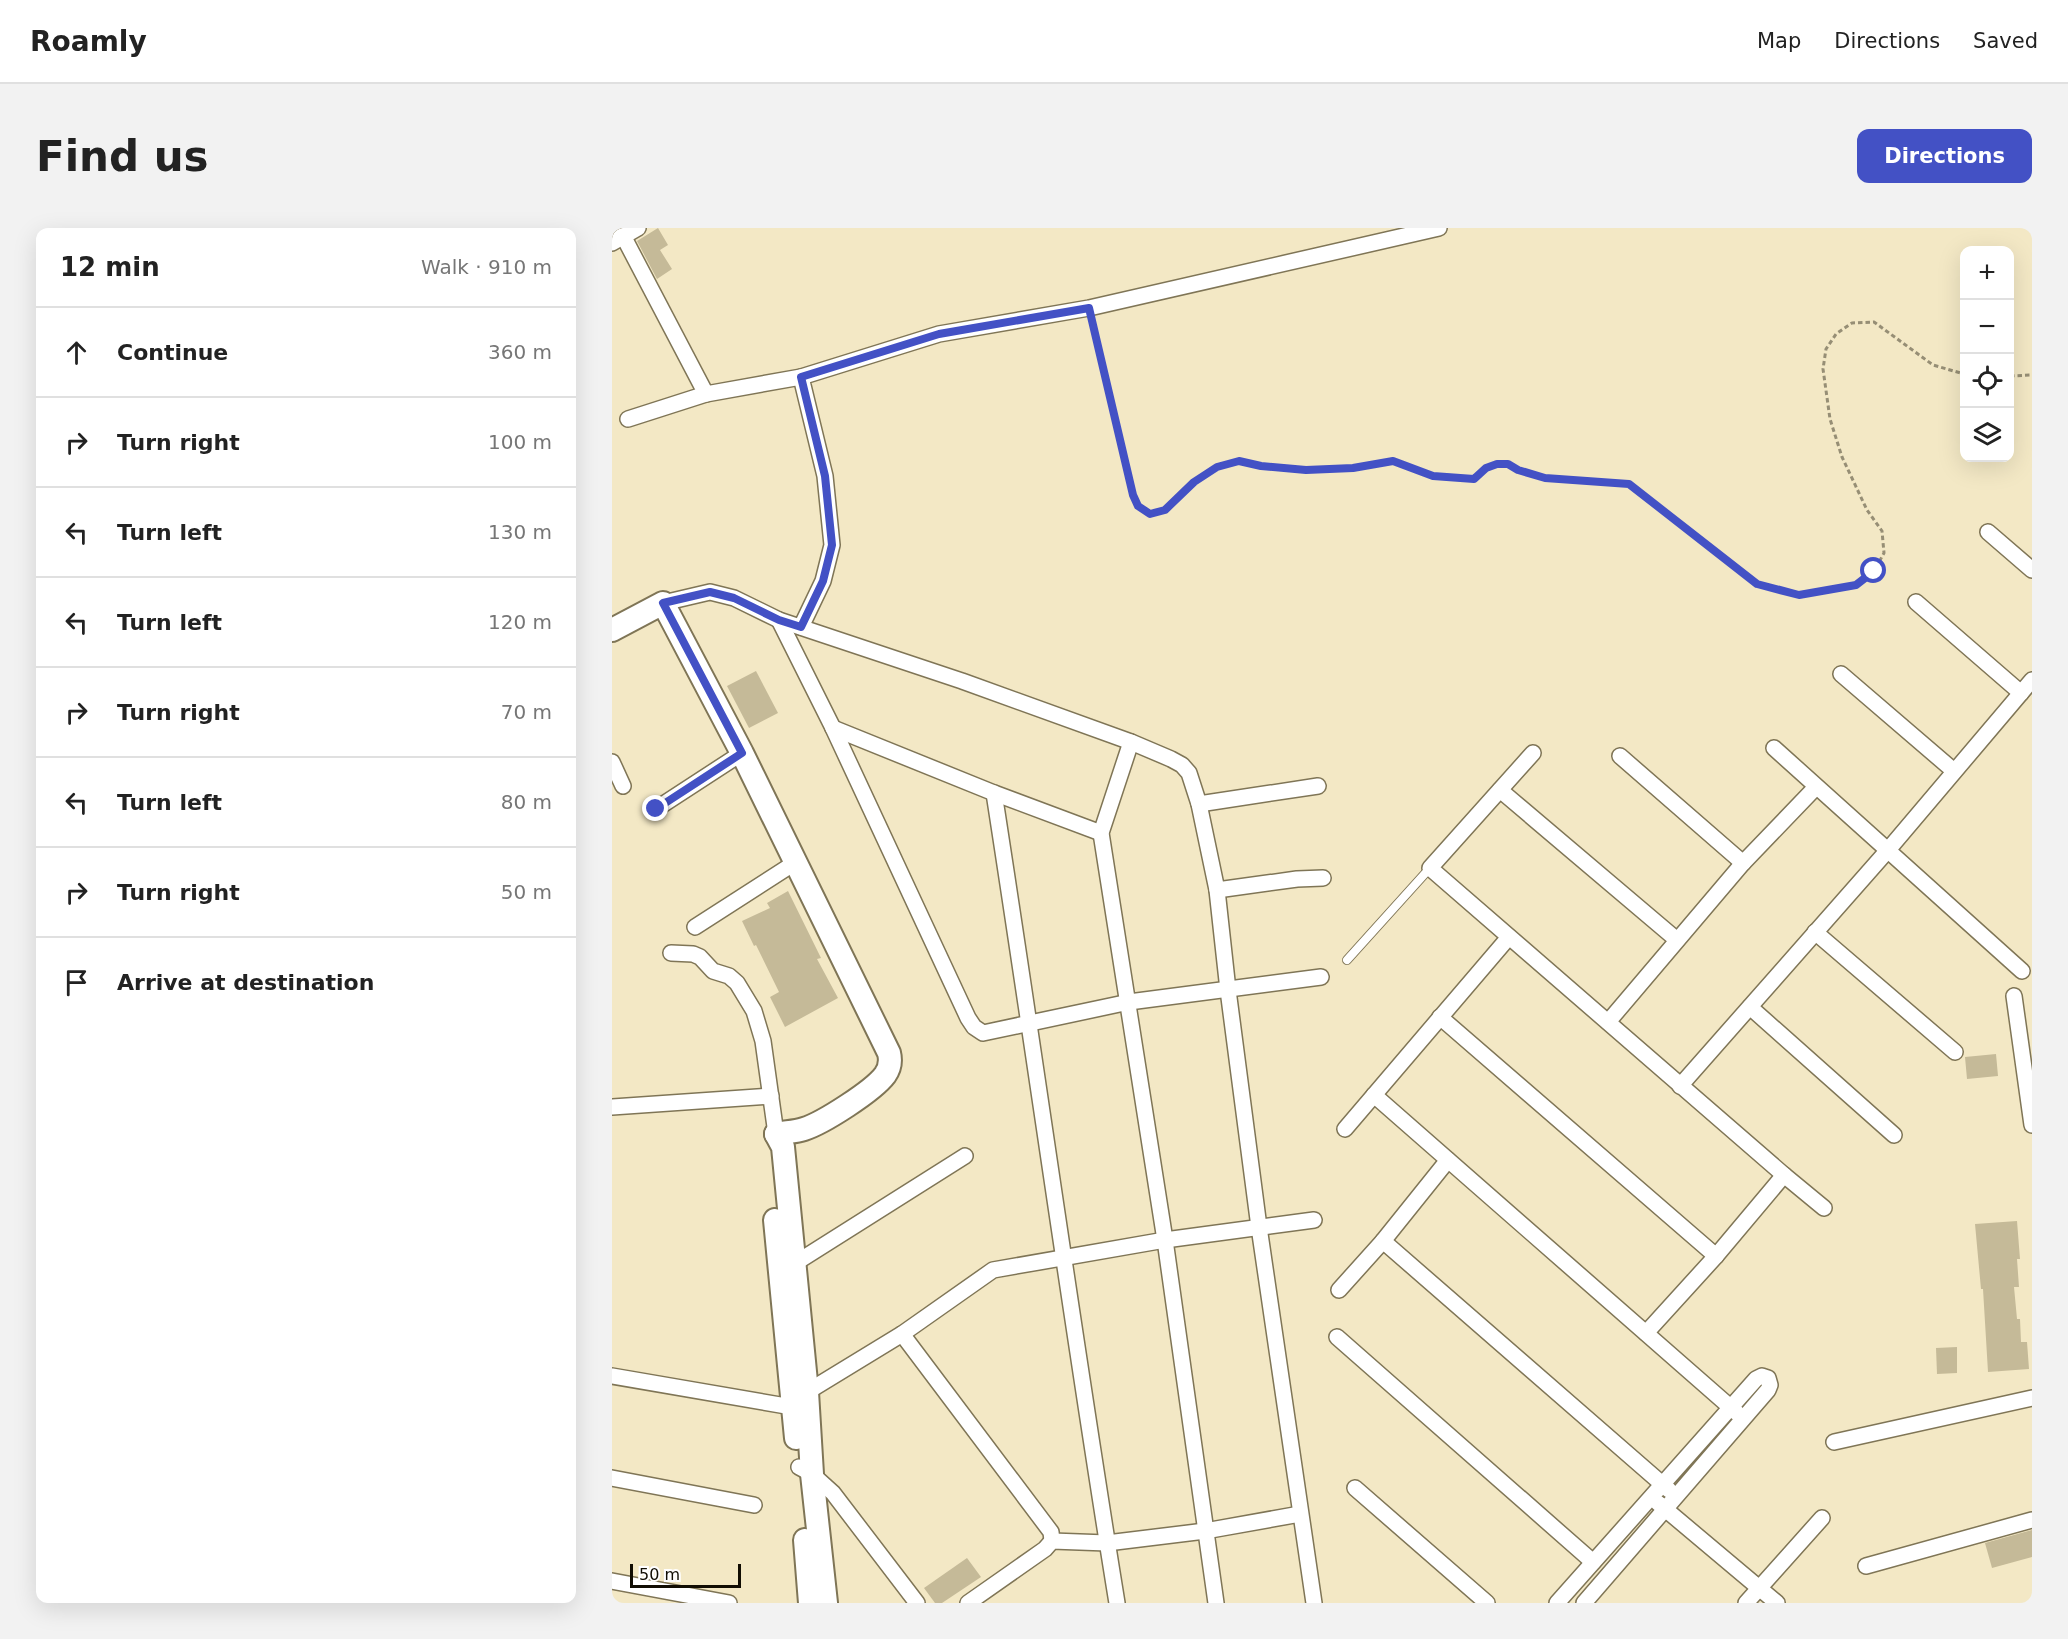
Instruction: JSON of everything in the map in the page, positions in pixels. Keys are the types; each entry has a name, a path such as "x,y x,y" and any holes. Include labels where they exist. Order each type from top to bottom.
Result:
{"street":[{"path":"638,228 618,236 706,394"},
{"path":"628,419 706,394 801,377 939,334 1089,308 1439,228"},
{"path":"801,377 825,476 832,545 823,581 801,627"},
{"path":"1988,532 2032,570"},
{"path":"612,630 663,603 710,592 734,598 779,620 962,681 1131,742 1182,765 1189,773 1199,804 1217,890 1260,1227 1314,1603"},
{"path":"1916,602 2021,693"},
{"path":"663,603 742,753 889,1053 890,1064 886,1074 847,1105 805,1128 776,1134"},
{"path":"779,620 833,728 974,1027 983,1033 1128,1002 1321,977"},
{"path":"1841,674 1954,771"},
{"path":"1680,1086 1888,850 2032,680"},
{"path":"833,728 994,793 1101,832"},
{"path":"1131,742 1101,832 1165,1240 1216,1603"},
{"path":"1774,748 2022,971"},
{"path":"656,809 742,753"},
{"path":"1533,753 1430,868 1824,1209"},
{"path":"1620,756 1743,863"},
{"path":"612,762 623,786"},
{"path":"1199,804 1318,786"},
{"path":"1608,1022 1743,863 1816,787"},
{"path":"1500,790 1677,940"},
{"path":"994,793 1117,1603"},
{"path":"695,927 796,862"},
{"path":"1217,890 1297,879 1323,878"},
{"path":"1815,932 1955,1052"},
{"path":"1345,1129 1509,937"},
{"path":"671,953 693,954 700,957 713,971 729,976 738,982 759,1026 776,1134 783,1148 795,1264 810,1603"},
{"path":"2014,996 2032,1125"},
{"path":"1750,1007 1894,1135"},
{"path":"1440,1017 1716,1257"},
{"path":"1374,1095 1744,1419"},
{"path":"612,1107 771,1096"},
{"path":"776,1134 768,1149 800,1400"},
{"path":"795,1264 965,1156"},
{"path":"1338,1290 1383,1241 1448,1160"},
{"path":"1646,1333 1716,1257 1784,1175"},
{"path":"612,1376 800,1400 902,1334 993,1270 1165,1240 1314,1220"},
{"path":"1383,1241 1661,1485 1677,1495"},
{"path":"902,1334 1051,1532 1052,1541 1045,1549 968,1603"},
{"path":"1337,1337 1593,1562"},
{"path":"1557,1603 1756,1379 1761,1376 1768,1378 1770,1381 1768,1390 1584,1603"},
{"path":"1834,1442 2032,1398"},
{"path":"805,1470 826,1603"},
{"path":"805,1470 833,1493 917,1603"},
{"path":"612,1478 754,1505"},
{"path":"1355,1488 1487,1603"},
{"path":"1650,1497 1666,1508 1777,1603"},
{"path":"1052,1541 1107,1543 1205,1531 1300,1514"},
{"path":"1746,1603 1822,1518"},
{"path":"1866,1566 2032,1521"},
{"path":"612,1581 729,1603"}],"lane":[{"path":"1347,960 1430,868"}],"path":[{"path":"1089,308 1133,495 1138,506 1150,514 1165,510 1194,482 1217,467 1239,461 1261,466 1306,470 1353,468 1393,461 1433,476 1474,479 1486,468 1497,464 1508,464 1518,470 1545,478 1629,484 1757,584 1799,595 1856,585 1874,571 1884,553 1882,531 1867,510 1842,457 1830,419 1823,369 1826,349 1836,334 1852,323 1874,322 1933,365 1960,373"},
{"path":"2014,376 2032,375"}],"building":[{"path":"658,228 668,245 660,250 672,269 657,279 637,241"},
{"path":"756,671 778,713 749,728 727,686"},
{"path":"788,891 821,958 817,959 838,998 785,1027 770,997 779,992 742,921 770,908 767,903"},
{"path":"1996,1054 1998,1076 1967,1079 1965,1057"},
{"path":"2017,1221 2020,1259 2017,1259 2019,1287 2014,1287 2017,1319 2020,1319 2021,1342 2027,1342 2029,1369 1988,1372 1983,1289 1981,1289 1975,1224"},
{"path":"1957,1347 1957,1373 1937,1374 1936,1348"},
{"path":"2032,1530 2032,1557 1992,1568 1985,1543"},
{"path":"967,1558 981,1577 942,1603 935,1603 924,1588"}],"route":[{"path":"656,809 742,753 663,603 710,592 734,598 779,620 801,627 823,581 832,545 825,476 801,377 939,334 1089,308 1133,495 1138,506 1150,514 1165,510 1194,482 1217,467 1239,461 1261,466 1306,470 1353,468 1393,461 1433,476 1474,479 1486,468 1497,464 1508,464 1518,470 1545,478 1629,484 1757,584 1799,595 1856,585 1874,571"}]}
